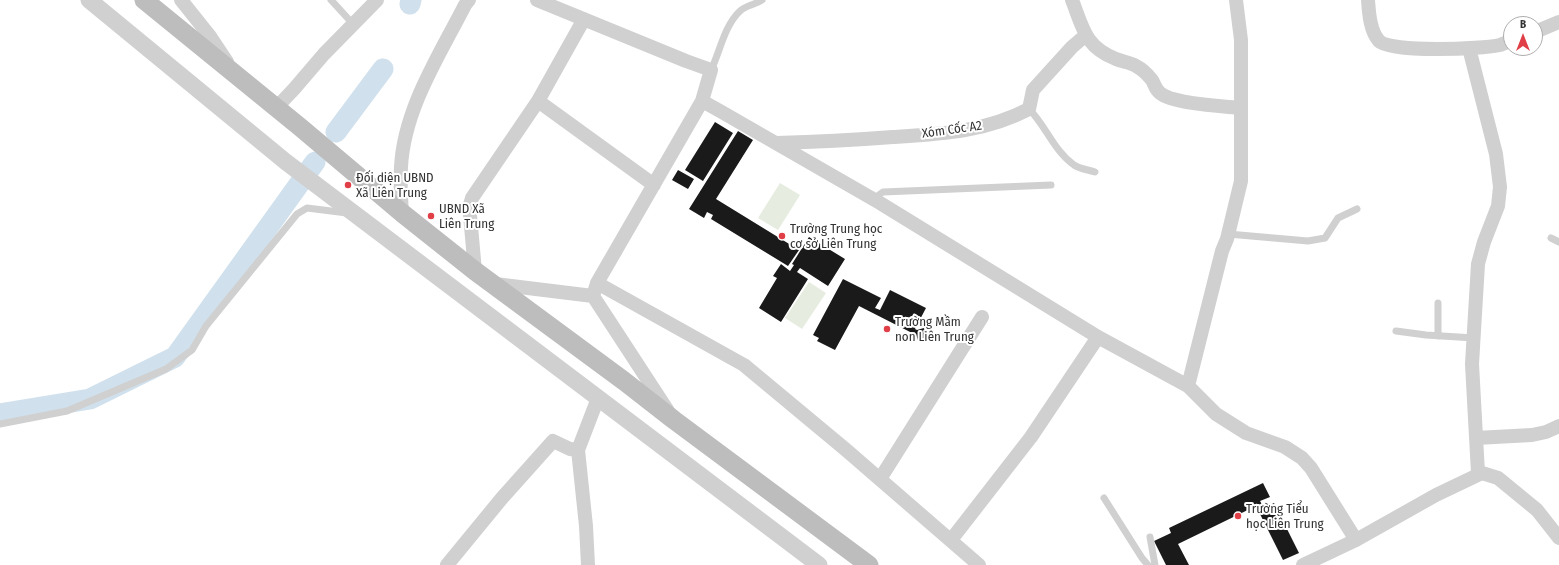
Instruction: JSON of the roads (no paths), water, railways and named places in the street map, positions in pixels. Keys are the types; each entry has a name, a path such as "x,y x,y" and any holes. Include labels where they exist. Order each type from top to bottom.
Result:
{"main road":[{"path":"144,0 402,213 475,271 495,284 674,420 869,565"}],"street":[{"path":"89,0 286,162 329,193 819,565"},
{"path":"181,0 209,35 234,74"},
{"path":"276,108 376,0"},
{"path":"402,213 401,167 406,135 414,106 465,5 469,0"},
{"path":"538,0 712,70 702,102 595,290"},
{"path":"1072,0 1086,35 1095,47 1116,59 1131,63 1145,72 1152,81 1155,89 1161,94 1181,100 1241,108"},
{"path":"1188,386 1222,251 1228,234 1240,181 1241,40 1236,0"},
{"path":"1368,0 1370,18 1375,34 1379,41 1386,45 1416,48 1469,48 1503,44"},
{"path":"475,271 470,215 472,198 538,101 584,19"},
{"path":"1543,29 1559,22"},
{"path":"1028,109 1033,90 1072,47 1086,35"},
{"path":"1469,48 1496,154 1500,187 1498,206 1484,242 1478,264 1472,364 1478,473"},
{"path":"538,101 654,186"},
{"path":"702,102 874,199 1098,336 1188,386 1216,414 1246,433 1285,447 1302,458 1311,468 1356,540"},
{"name":"Xóm Cốc A2","path":"777,143 828,142 946,133 976,129 1028,109"},
{"path":"495,284 595,290 744,365 980,565"},
{"path":"595,290 674,420"},
{"path":"880,479 982,317"},
{"path":"951,540 1031,437 1098,336"},
{"path":"588,565 586,526 578,450 598,398"},
{"path":"1476,438 1532,435 1546,432 1559,426"},
{"path":"447,565 502,498 553,441 570,449 578,450"},
{"path":"1303,565 1356,540 1478,473 1488,474 1498,478 1537,510 1559,538"}],"lane":[{"path":"331,0 353,24"},
{"path":"712,70 729,25 739,12 762,0"},
{"path":"1028,109 1034,114 1058,150 1075,166 1096,172"},
{"path":"874,199 883,192 1051,184"},
{"path":"0,424 67,411 166,369 192,350 206,326 297,214 307,208 357,215"},
{"path":"1228,234 1308,241 1325,238 1338,218 1357,209"},
{"path":"1551,238 1559,242"},
{"path":"1438,303 1438,336"},
{"path":"1396,331 1438,336 1474,338"},
{"path":"1104,498 1148,565"},
{"path":"1150,537 1156,565"}],"waterway":[{"path":"410,4 411,0"},
{"path":"336,132 383,69"},
{"path":"0,414 90,399 175,357 315,162"}],"place":[{"name":"Đối diện UBND Xã Liên Trung","path":"348,185"},
{"name":"UBND Xã Liên Trung","path":"431,216"},
{"name":"Trường Trung học cơ sở Liên Trung","path":"782,236"},
{"name":"Trường Mầm non Liên Trung","path":"887,329"},
{"name":"Trường Tiểu học Liên Trung","path":"1238,516"}]}
